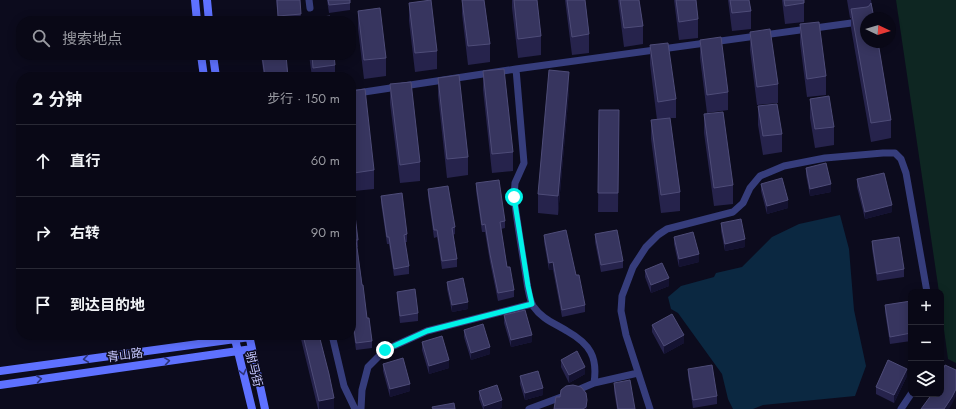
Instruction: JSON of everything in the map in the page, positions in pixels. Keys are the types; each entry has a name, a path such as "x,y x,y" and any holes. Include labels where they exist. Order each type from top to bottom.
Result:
{"street":[{"path":"195,0 197,16"},
{"path":"207,0 209,16"},
{"path":"202,60 203,72"},
{"path":"214,60 215,72"},
{"name":"青山路","path":"0,371 213,340"},
{"name":"驸马街","path":"235,340 252,409"},
{"name":"驸马街","path":"251,340 265,409"},
{"name":"青山路","path":"0,385 252,349"}],"lane":[{"path":"309,0 310,8"},
{"path":"356,93 516,69 860,22"},
{"path":"516,69 524,163 515,183 514,197 532,304 540,315 551,323 568,331 588,346 595,358 596,371 594,383"},
{"path":"650,409 626,334 621,311 622,296 633,267 646,247 658,235 667,229 733,212 743,202 750,188 760,176 784,166 825,158 895,153 901,159 906,173 926,289"},
{"path":"361,409 362,390 368,368 385,350 427,331 532,304"},
{"path":"333,340 344,386 355,409"},
{"path":"529,409 594,383 638,373"},
{"path":"901,409 909,397"}],"green space":[{"path":"896,0 956,0 956,363 948,359 944,330 944,289 939,289"}],"water":[{"path":"840,215 849,249 854,310 866,366 855,396 763,405 753,409 733,409 728,399 722,374 678,313 671,309 668,297 681,286 714,277 716,273 742,267 772,237 799,224"}],"building":[{"path":"277,0 300,0 301,14 278,16"},
{"path":"328,0 350,0 350,3 329,5"},
{"path":"431,0 437,51 415,53 409,3"},
{"path":"462,0 484,0 490,44 468,46"},
{"path":"514,0 537,0 541,36 518,39"},
{"path":"567,0 585,0 589,34 572,37"},
{"path":"620,0 639,0 643,26 624,28"},
{"path":"676,0 696,0 698,19 679,22"},
{"path":"730,0 749,0 751,11 732,13"},
{"path":"784,0 804,0 804,3 785,6"},
{"path":"871,3 873,12 860,12 860,48 879,48 891,120 871,123 851,9 869,6"},
{"path":"380,8 386,58 364,60 358,11"},
{"path":"819,22 826,76 807,79 800,24"},
{"path":"770,29 778,84 757,87 750,32"},
{"path":"721,37 728,92 707,95 700,40"},
{"path":"668,43 676,99 658,102 650,45"},
{"path":"263,60 286,60 288,72 264,72"},
{"path":"312,60 334,60 335,65 313,68"},
{"path":"504,69 513,152 492,154 483,71"},
{"path":"549,70 569,72 558,196 538,194"},
{"path":"459,75 468,157 447,159 438,78"},
{"path":"411,82 420,162 400,165 390,84"},
{"path":"365,89 374,170 356,173 356,90"},
{"path":"829,96 834,127 815,129 810,99"},
{"path":"777,104 782,134 763,136 758,106"},
{"path":"599,110 619,110 618,193 598,193"},
{"path":"723,112 733,185 714,188 704,114"},
{"path":"670,118 680,192 661,195 651,120"},
{"path":"826,163 831,184 810,189 806,168"},
{"path":"884,173 892,205 865,212 857,179"},
{"path":"782,178 788,200 767,206 761,184"},
{"path":"499,180 505,221 500,222 507,267 510,267 514,290 498,293 485,224 482,225 476,183"},
{"path":"448,186 455,227 452,228 457,259 442,261 437,230 434,230 428,189"},
{"path":"402,193 407,234 404,235 409,266 394,269 389,237 387,237 381,196"},
{"path":"741,219 745,239 725,244 721,223"},
{"path":"356,224 358,240 356,240"},
{"path":"566,230 576,275 579,275 585,305 562,310 553,262 549,263 544,235"},
{"path":"617,230 623,261 601,265 595,234"},
{"path":"693,232 699,254 679,259 674,237"},
{"path":"899,237 904,269 877,274 872,241"},
{"path":"356,240 367,318 369,318 372,341 356,343"},
{"path":"662,263 669,278 651,285 645,270"},
{"path":"463,278 468,302 452,305 447,282"},
{"path":"415,289 418,313 400,316 397,292"},
{"path":"908,301 908,334 890,337 885,305"},
{"path":"525,310 532,335 511,340 504,315"},
{"path":"672,314 684,335 664,346 652,325"},
{"path":"483,324 490,347 471,353 464,330"},
{"path":"442,336 449,360 429,366 422,342"},
{"path":"304,340 320,340 329,374 334,398 319,401"},
{"path":"577,351 585,367 569,375 561,360"},
{"path":"403,358 410,384 390,389 383,364"},
{"path":"888,360 907,369 894,395 876,387"},
{"path":"712,365 717,396 693,400 688,369"},
{"path":"945,365 956,370 956,389 952,397 944,409 921,409 930,397 944,397"},
{"path":"538,371 543,388 525,393 520,376"},
{"path":"630,380 635,409 618,409 614,383"},
{"path":"497,385 502,400 484,406 479,391"},
{"path":"573,385 581,387 586,393 586,407 583,409 554,409 556,397 560,397 561,390 566,386"},
{"path":"454,403 455,409 433,409 432,407"}],"route":[{"path":"385,350 427,331 532,304 514,197"}]}
